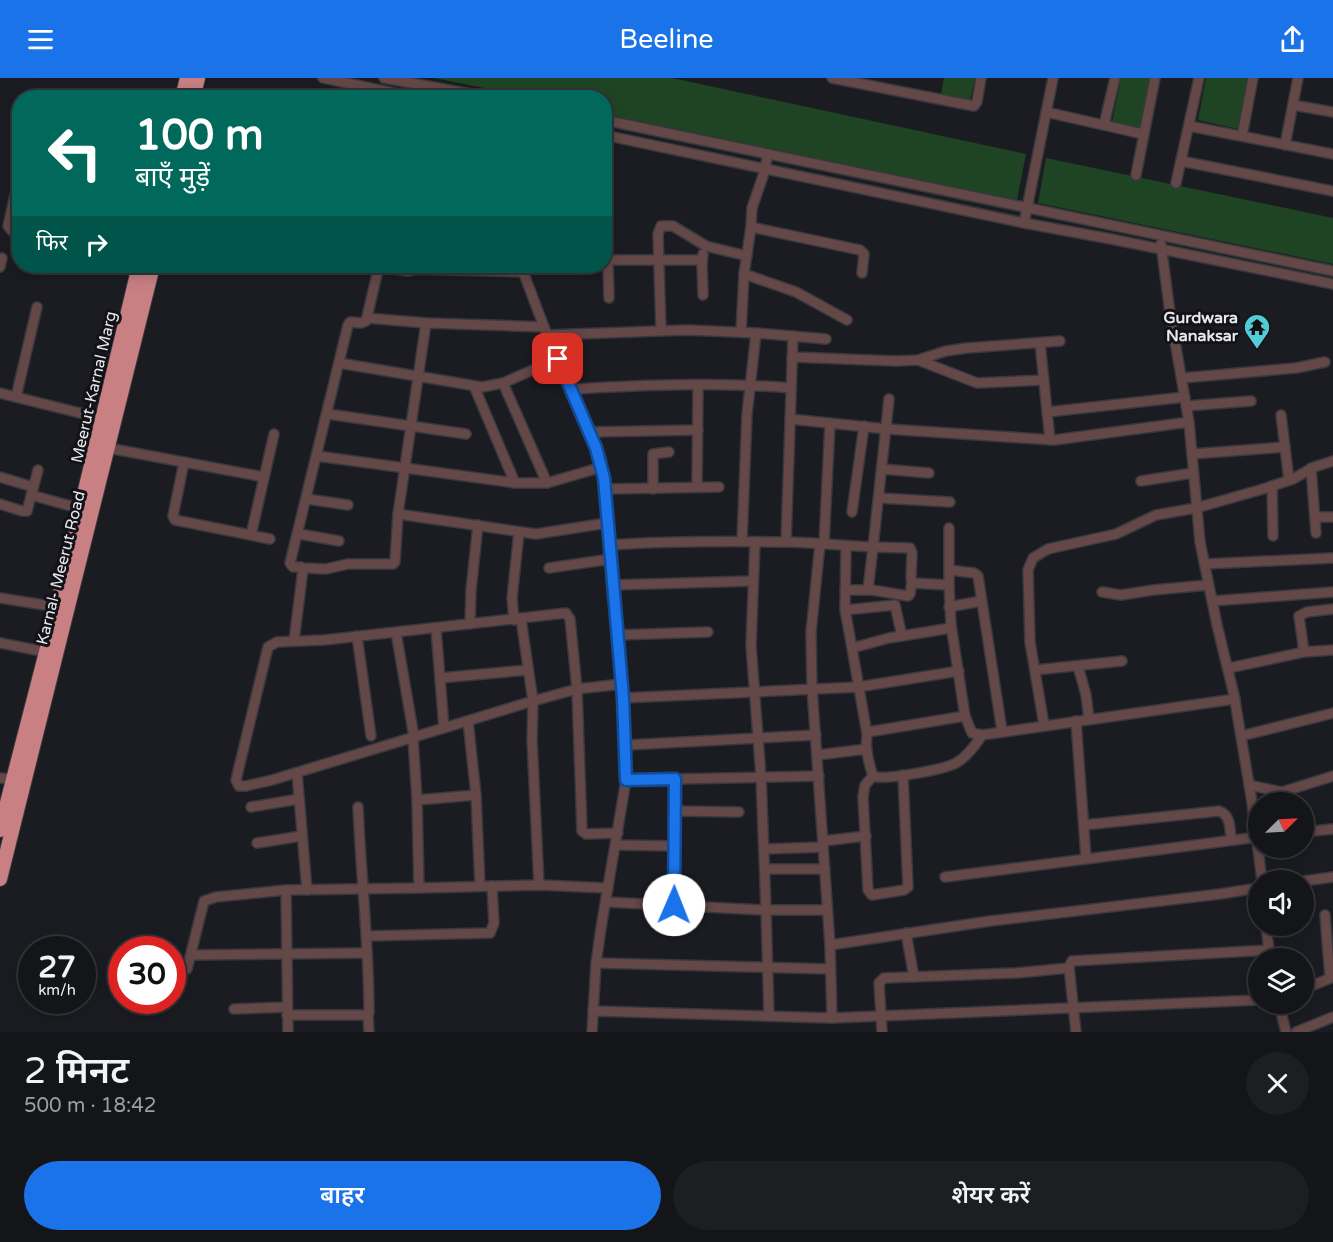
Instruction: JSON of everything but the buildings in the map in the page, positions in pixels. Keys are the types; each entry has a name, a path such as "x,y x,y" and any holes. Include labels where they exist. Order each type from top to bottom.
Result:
{"highway":[{"name":"Meerut-Karnal Marg","path":"4,822 6,778 46,652 137,273"},
{"name":"Karnal- Meerut Road","path":"0,879 4,822 108,448 151,273"}],"street":[{"path":"193,90 207,78"},
{"path":"323,78 370,90"},
{"path":"832,78 974,106 977,102 981,78"},
{"path":"1024,223 1053,78"},
{"path":"1104,125 1115,78"},
{"path":"1136,175 1155,78"},
{"path":"1176,183 1199,78"},
{"path":"1242,136 1253,78"},
{"path":"1285,145 1298,78"},
{"path":"387,79 448,90"},
{"path":"1293,105 1333,112"},
{"path":"1046,112 1143,134"},
{"path":"612,122 1333,271"},
{"path":"1189,126 1333,154"},
{"path":"612,137 1024,223 1333,284"},
{"path":"741,332 744,274 753,202 768,154"},
{"path":"1181,161 1333,191"},
{"path":"12,212 8,226 12,231"},
{"path":"661,330 659,229 664,225 673,226 706,246 747,256"},
{"path":"751,227 860,250 864,254 862,273"},
{"path":"1161,236 1161,249 1189,422 1196,508 1208,585 1229,668 1250,792"},
{"path":"703,295 702,260 706,246"},
{"path":"612,260 702,260"},
{"path":"377,273 367,318 364,322 349,323 291,566 316,569 348,564 393,564 395,562 398,514 426,323"},
{"path":"524,273 545,331 590,432 602,467 606,489 612,585 623,698 626,780 596,963 592,1032"},
{"path":"607,273 609,298"},
{"path":"744,274 796,292 847,320"},
{"path":"16,398 37,307"},
{"path":"367,318 545,331 741,332 826,339"},
{"path":"742,541 749,385 756,333"},
{"path":"786,542 793,336"},
{"path":"792,357 870,362 918,360 961,348 1060,341"},
{"path":"1040,343 1050,440"},
{"path":"339,363 474,386 503,383 558,359"},
{"path":"918,360 977,383 1044,380"},
{"path":"1182,378 1296,368 1325,362"},
{"path":"503,383 548,483"},
{"path":"572,389 749,385 791,388"},
{"path":"474,386 515,483"},
{"path":"697,487 698,386"},
{"path":"0,393 104,419"},
{"path":"868,590 889,399"},
{"path":"1047,412 1186,402 1251,401"},
{"path":"328,414 466,434"},
{"path":"1281,415 1289,480"},
{"path":"790,419 887,429 1050,440 1189,422"},
{"path":"830,423 822,544 811,632 812,688 830,945 832,1018"},
{"path":"852,512 864,426"},
{"path":"590,432 698,430"},
{"path":"251,535 274,434"},
{"path":"1192,454 1285,447"},
{"path":"108,448 264,477"},
{"path":"652,489 653,454 669,452"},
{"path":"317,456 515,483 548,483 602,467"},
{"path":"1044,725 1030,642 1028,570 1033,558 1048,549 1116,534 1156,515 1196,508 1272,486 1311,468 1333,461"},
{"path":"184,462 173,516 175,519 270,538"},
{"path":"1311,468 1316,533"},
{"path":"882,469 929,473"},
{"path":"0,504 25,512 38,470"},
{"path":"1141,481 1193,473"},
{"path":"0,477 82,509"},
{"path":"1272,486 1273,536"},
{"path":"606,489 719,487"},
{"path":"879,498 950,502"},
{"path":"307,499 348,505"},
{"path":"398,514 547,534 607,522"},
{"path":"1315,517 1333,517"},
{"path":"470,624 478,525"},
{"path":"949,528 951,628 965,716 972,733 982,735 1235,699"},
{"path":"519,532 512,598 533,701 532,740 539,885"},
{"path":"299,534 339,541"},
{"path":"609,545 742,541 910,548 912,581 908,596 868,590 845,590"},
{"path":"755,542 751,645 761,777 769,1016"},
{"path":"846,546 845,610 873,776 864,788 869,893 872,895 907,889 909,884 903,775"},
{"path":"1205,564 1333,558"},
{"path":"549,568 611,559"},
{"path":"294,641 303,568"},
{"path":"949,570 976,574 979,578 1002,732"},
{"path":"612,585 753,580"},
{"path":"912,581 916,584 949,585"},
{"path":"1102,592 1121,595 1208,585"},
{"path":"1212,601 1333,592"},
{"path":"0,598 57,607"},
{"path":"949,608 981,601"},
{"path":"845,610 895,605 903,636"},
{"path":"1304,652 1299,616 1303,612 1333,609"},
{"path":"618,833 586,834 582,831 577,689 569,615 562,613 436,628 277,642 268,647 236,780 239,786 246,786 297,773 577,689 621,684"},
{"path":"436,628 444,728"},
{"path":"852,648 951,628"},
{"path":"396,632 414,737 419,888"},
{"path":"617,635 708,632"},
{"path":"357,636 371,736"},
{"path":"0,643 46,652"},
{"path":"1229,668 1304,652 1333,650"},
{"path":"1035,670 1122,661"},
{"path":"1078,666 1086,695 1089,719"},
{"path":"440,678 528,670"},
{"path":"623,698 858,687 959,671"},
{"path":"1241,735 1333,713"},
{"path":"867,734 872,731 965,716"},
{"path":"468,721 476,795 480,886"},
{"path":"1076,721 1086,858"},
{"path":"626,745 816,735"},
{"path":"873,776 880,778 936,770 957,763 982,735"},
{"path":"817,754 867,749"},
{"path":"297,773 307,890"},
{"path":"626,780 819,776"},
{"path":"1249,785 1282,792 1333,776"},
{"path":"674,905 675,779"},
{"path":"417,800 476,795"},
{"path":"251,807 299,799"},
{"path":"358,807 367,936 369,1032"},
{"path":"675,811 739,812"},
{"path":"1084,825 1219,812 1228,819 1231,840"},
{"path":"1314,831 1333,829"},
{"path":"257,843 302,836"},
{"path":"764,849 823,844 866,836"},
{"path":"945,876 1248,838"},
{"path":"616,845 675,846"},
{"path":"765,869 825,869"},
{"path":"1314,880 1333,877"},
{"path":"187,969 204,901 216,897 286,890 362,888 539,885 608,888"},
{"path":"367,936 490,933 495,923 492,886"},
{"path":"286,890 288,1032"},
{"path":"830,945 1014,918 1248,890"},
{"path":"606,902 766,910 827,910"},
{"path":"1314,985 1331,977 1325,915"},
{"path":"906,933 914,977"},
{"path":"191,955 367,953"},
{"path":"1076,1032 1069,969 1070,963 1076,960 1248,955"},
{"path":"596,963 830,969"},
{"path":"882,1032 880,980 887,977 1069,969"},
{"path":"593,1011 832,1018 1248,1000"},
{"path":"234,1009 368,1015"},
{"path":"1282,1014 1286,1032"},
{"path":"1296,1032 1333,1017"}],"green space":[{"path":"434,78 672,78 1026,154 1017,200 612,115 612,90 493,90"},
{"path":"944,78 975,78 970,100 941,94"},
{"path":"1121,78 1151,78 1142,128 1112,122"},
{"path":"1206,78 1249,78 1238,129 1198,120"},
{"path":"1046,158 1333,218 1333,264 1038,203"}],"place":[{"name":"Gurdwara Nanaksar","path":"1257,350"}],"route":[{"path":"558,359 596,448 606,489 612,585 623,698 626,780 675,779 674,905"}]}
